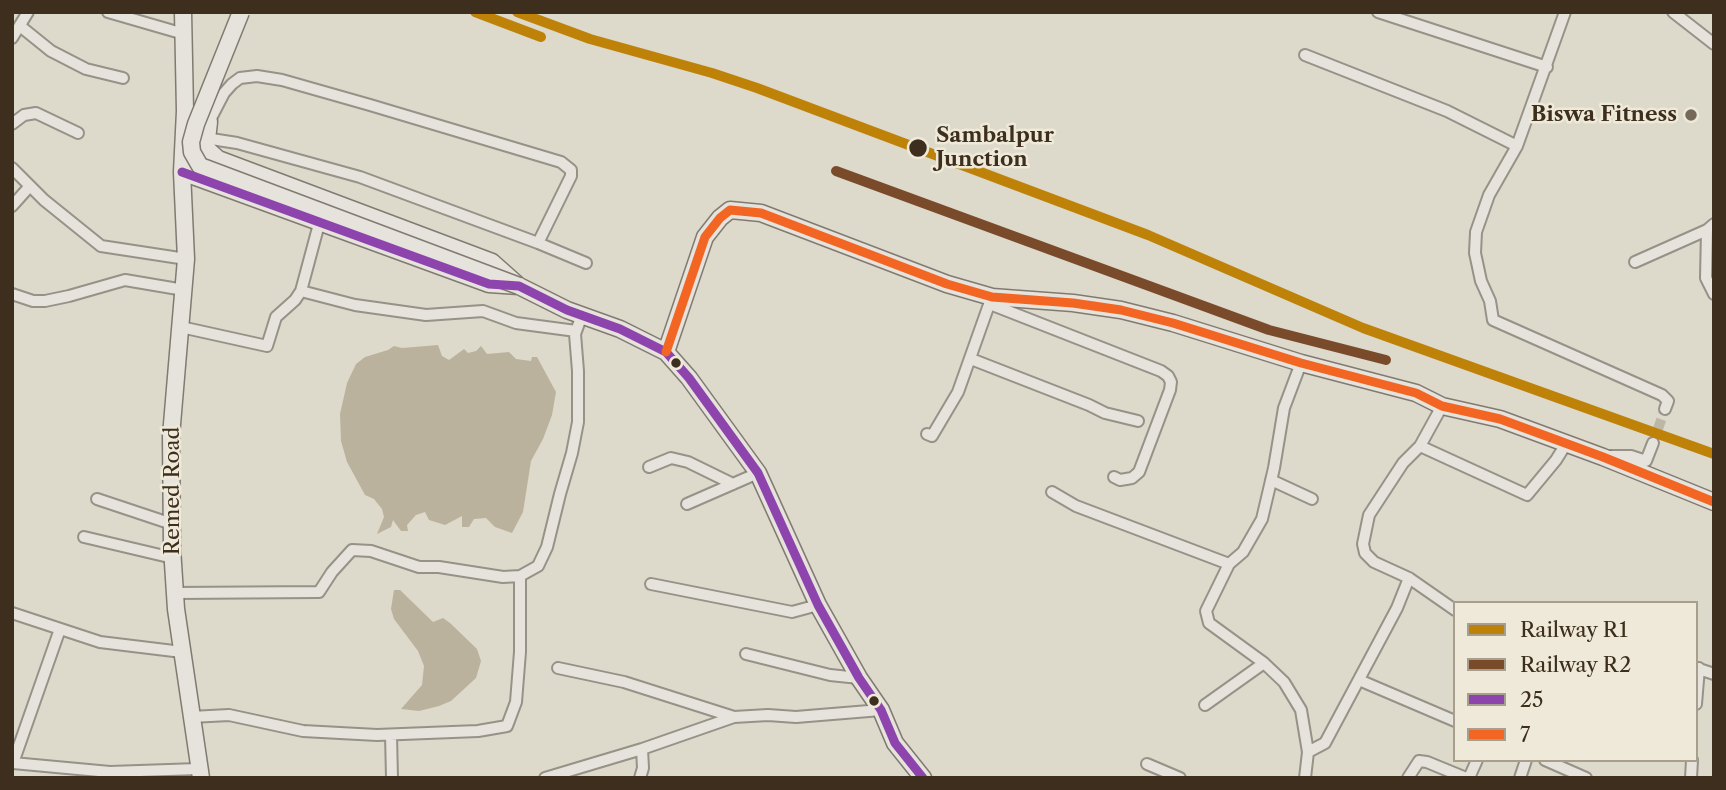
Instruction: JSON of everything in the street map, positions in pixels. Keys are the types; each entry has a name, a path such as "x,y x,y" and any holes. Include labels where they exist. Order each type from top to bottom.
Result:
{"street":[{"path":"12,38 28,12"},
{"path":"108,12 184,34"},
{"name":"Remed Road","path":"183,12 185,111 182,172 186,259 171,436 172,524 174,593 200,773"},
{"path":"242,12 191,142 192,152 200,166 519,286 620,329 666,352 689,378 758,473 818,605 859,678 881,710 895,743 923,778"},
{"path":"1378,12 1547,67"},
{"path":"1565,12 1517,146 1489,195 1476,232 1475,253 1481,281 1490,302 1493,320 1662,395 1668,401 1665,409"},
{"path":"1673,12 1714,44"},
{"path":"20,26 51,51 86,69 123,78"},
{"path":"1305,55 1447,111 1517,146"},
{"path":"519,286 492,262 218,159 208,152 207,130 224,93 232,84 240,78 257,76 282,80 370,104 561,162 571,170 571,176 538,243"},
{"path":"185,111 207,130 237,144 360,177 586,263"},
{"path":"12,124 24,114 36,113 78,133"},
{"path":"12,168 44,200 101,246 186,259"},
{"path":"182,172 489,285 519,286"},
{"path":"12,206 30,187"},
{"path":"666,352 705,237 730,210 761,214 991,300 1168,376 1171,382 1170,390 1139,472 1132,478 1120,480 1114,477"},
{"path":"181,327 267,346 276,317 301,291 319,224"},
{"path":"1635,262 1710,227 1706,278 1714,294"},
{"path":"12,294 33,301 45,301 125,280 184,290"},
{"path":"301,291 355,305 426,315 484,311 516,323 576,331"},
{"path":"927,434 932,436 958,391 991,300"},
{"path":"991,300 1073,303 1121,310 1174,323 1301,363 1416,394 1442,406 1500,419 1714,502"},
{"path":"174,593 319,592 332,572 352,550 371,551 419,567 439,567 503,577 520,576 538,566 547,547 578,422 576,331 582,315"},
{"path":"971,359 1105,413 1138,421"},
{"path":"1301,363 1284,408 1271,481 1256,531 1243,552 1229,564 1206,611 1209,623 1264,663 1284,682 1301,710 1306,728 1306,774"},
{"path":"1442,406 1420,446 1402,463 1369,515 1363,544 1365,553 1374,562 1409,578 1453,609"},
{"path":"1603,457 1631,456 1646,461 1653,443"},
{"path":"1420,446 1519,494 1527,495 1566,444"},
{"path":"649,467 671,458 688,462 733,484"},
{"path":"687,504 758,473"},
{"path":"1271,481 1312,499"},
{"path":"1052,492 1076,506 1229,564"},
{"path":"97,499 172,524"},
{"path":"85,537 173,558"},
{"path":"191,717 229,715 303,731 391,735 478,731 507,726 516,702 520,652 520,576"},
{"path":"1308,752 1325,743 1397,608 1409,578"},
{"path":"651,584 782,611 792,612 818,605"},
{"path":"12,613 100,642 182,652"},
{"path":"60,629 13,763 110,772 200,773"},
{"path":"746,654 830,675 859,678"},
{"path":"1205,705 1264,663"},
{"path":"558,668 624,682 734,717"},
{"path":"1698,668 1714,674"},
{"path":"1359,680 1453,720"},
{"path":"545,778 642,749 734,717 796,717 881,710"},
{"path":"391,735 392,778"},
{"path":"640,778 643,768 642,749"},
{"path":"1408,778 1419,761 1471,777"},
{"path":"1550,762 1586,778"},
{"path":"1147,764 1181,778"}],"shaded area":[{"path":"438,345 442,356 449,360 464,349 468,353 481,346 487,354 509,352 516,359 531,361 532,357 537,357 556,392 552,415 531,461 523,512 512,533 495,527 486,518 474,519 469,527 462,527 462,516 445,525 429,520 425,512 416,515 407,525 408,531 401,531 393,520 391,527 377,534 384,517 382,509 374,499 365,495 347,462 341,441 340,414 347,383 356,364 365,357 394,346 402,348"},
{"path":"394,590 400,590 433,622 443,618 477,649 481,661 476,678 451,701 419,711 401,709 422,685 424,666 418,651 394,619 391,609"}],"tunnel":[{"path":"1653,443 1665,409"}],"rail line":[{"name":"R1","path":"475,12 541,37"},
{"name":"R1","path":"517,12 590,39 757,88 1148,235 1363,328 1714,454"},
{"name":"R2","path":"836,171 1269,330 1386,360"}],"transit line":[{"name":"25","path":"182,172 489,284 519,286 567,310 620,329 666,352 689,378 758,473 818,605 859,678 881,710 895,743 923,778"},
{"name":"7","path":"666,352 705,237 730,210 761,213 947,284 992,297 1073,303 1121,310 1173,323 1301,363 1416,393 1442,406 1500,419 1714,502"}],"place":[{"name":"Biswa Fitness","path":"1691,115"},
{"name":"Sambalpur Junction","path":"918,148"}]}
